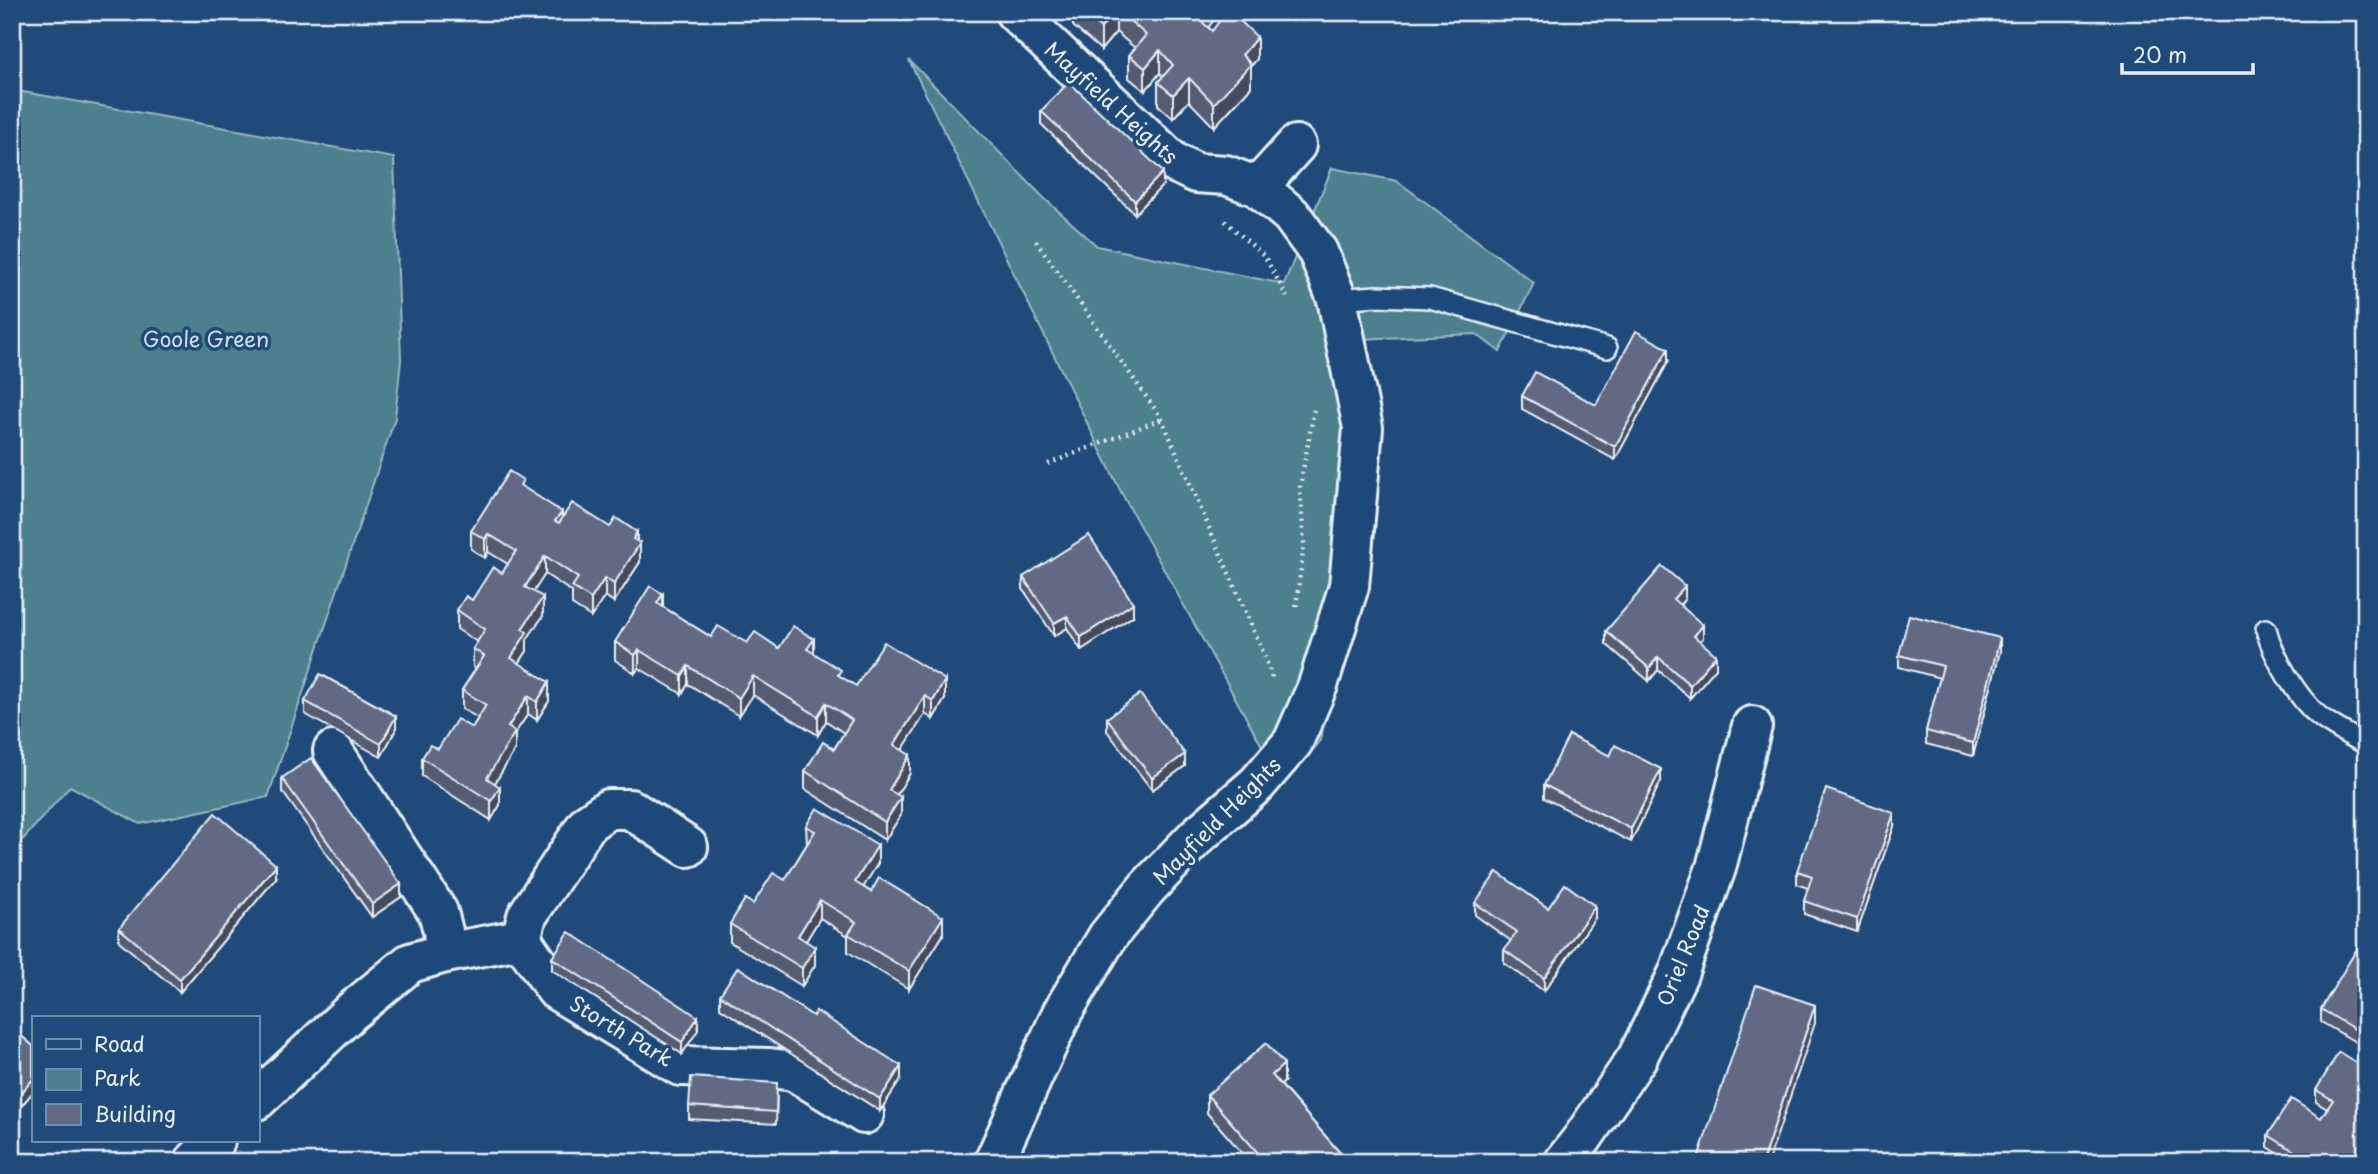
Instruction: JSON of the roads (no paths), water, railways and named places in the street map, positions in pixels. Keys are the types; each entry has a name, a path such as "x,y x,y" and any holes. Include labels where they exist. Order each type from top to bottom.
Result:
{"street":[{"name":"Mayfield Heights","path":"995,1162 1063,1011 1108,936 1147,888 1197,836 1257,785 1293,743 1318,685 1349,586 1363,428 1337,299 1318,252 1291,215 1258,187 1226,175 1196,173 1173,162 1015,12"},
{"path":"1258,187 1296,145"},
{"name":"Oriel Road","path":"1564,1162 1637,1058 1678,974 1716,868 1752,726"},
{"path":"333,751 438,912 445,953"},
{"path":"259,1098 352,1011 410,963 445,953 521,939 527,916 588,823 608,809 630,809 688,847"},
{"name":"Storth Park","path":"521,939 556,990 680,1066 794,1071 864,1114"},
{"path":"194,1162 214,1142"}],"lane":[{"path":"1337,299 1376,296 1430,298 1607,348"},
{"path":"2266,629 2271,649 2299,692 2318,715 2366,744"}],"park label":[{"name":"Goole Green","path":"206,338"}]}
